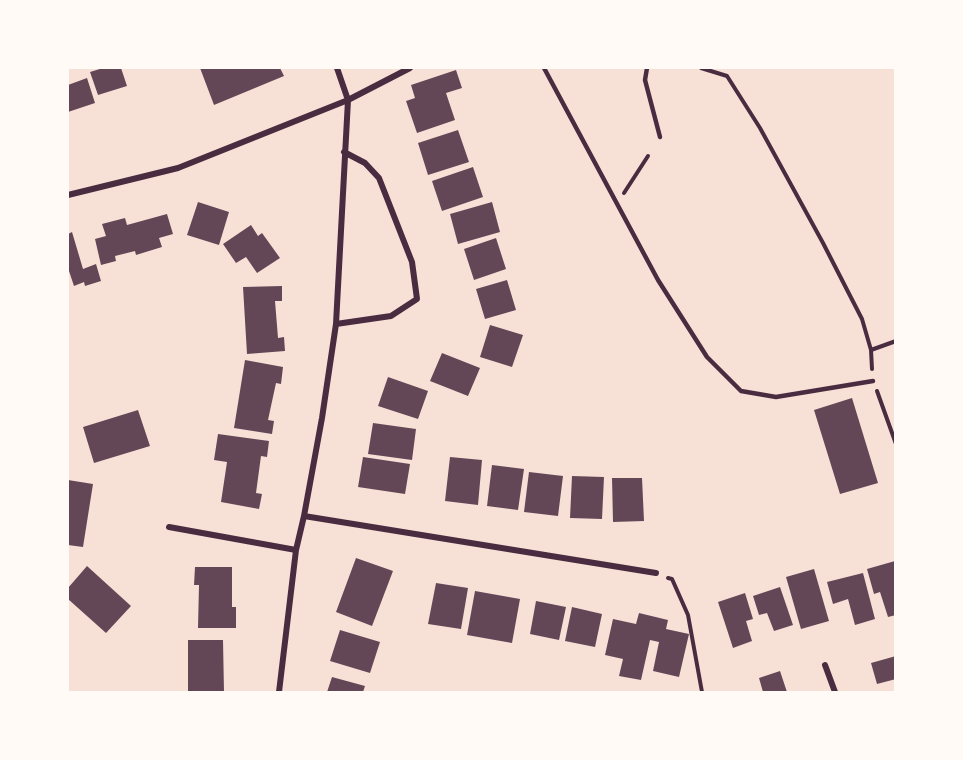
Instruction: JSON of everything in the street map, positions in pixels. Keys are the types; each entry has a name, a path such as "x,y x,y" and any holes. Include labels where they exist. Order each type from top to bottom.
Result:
{"street":[{"path":"279,693 296,550 322,418 336,324 348,100 337,68"},
{"path":"68,195 178,168 348,100 410,68"},
{"path":"336,324 391,316 417,298 412,262 380,178 365,163 344,152"},
{"path":"304,516 656,573"},
{"path":"169,527 296,550"},
{"path":"825,666 835,693"}],"lane":[{"path":"544,68 658,280 707,357 741,391 776,397 873,381"},
{"path":"647,68 645,80 660,137"}],"path":[{"path":"701,68 727,76 760,128 823,243 862,319 871,350 873,381 896,444"},
{"path":"617,204 648,156"},
{"path":"871,350 896,341"},
{"path":"656,573 672,579 688,615 702,693"}],"building":[{"path":"103,68 121,68 127,86 98,95 90,72"},
{"path":"200,68 280,68 284,76 214,105"},
{"path":"456,70 462,88 446,93 455,120 417,133 406,101 415,98 411,85"},
{"path":"87,78 95,103 68,112 68,85"},
{"path":"458,130 469,162 428,175 418,143"},
{"path":"473,167 483,197 442,211 432,181"},
{"path":"198,202 229,212 219,245 187,235"},
{"path":"492,202 500,232 458,244 450,214"},
{"path":"167,214 173,234 159,238 162,247 136,255 135,251 115,256 116,261 101,265 95,239 106,236 102,224 125,218 127,225"},
{"path":"251,225 258,236 262,233 280,258 257,273 246,257 236,263 223,244"},
{"path":"72,232 83,269 96,264 101,281 85,286 84,282 74,286 68,268 68,234"},
{"path":"496,238 506,269 474,280 464,249"},
{"path":"507,280 516,310 485,319 476,289"},
{"path":"282,286 282,301 275,301 278,338 284,337 285,351 247,354 243,287"},
{"path":"490,325 523,335 512,367 480,357"},
{"path":"442,353 480,368 468,396 430,381"},
{"path":"245,360 283,367 281,384 276,383 268,420 274,421 272,434 234,428"},
{"path":"388,377 428,391 418,419 378,406"},
{"path":"852,398 878,483 840,494 814,410"},
{"path":"138,410 150,446 94,463 83,427"},
{"path":"373,423 416,429 412,460 368,454"},
{"path":"218,434 269,441 267,457 261,456 256,493 262,494 259,509 221,502 227,462 214,460"},
{"path":"363,457 410,464 405,494 358,487"},
{"path":"450,457 482,460 478,505 445,501"},
{"path":"492,465 524,469 518,510 487,506"},
{"path":"529,472 563,476 558,516 524,512"},
{"path":"572,476 604,477 602,519 570,518"},
{"path":"612,478 642,478 644,521 613,522"},
{"path":"68,480 93,484 83,547 68,545"},
{"path":"356,558 393,571 372,626 336,612"},
{"path":"895,561 896,615 888,617 880,592 874,594 867,569"},
{"path":"87,566 131,606 106,633 68,599 68,588"},
{"path":"195,567 232,567 232,607 236,607 236,628 198,628 199,585 194,585"},
{"path":"814,569 829,621 801,629 786,577"},
{"path":"863,573 875,619 855,625 848,599 833,604 827,582"},
{"path":"436,583 468,588 461,629 428,624"},
{"path":"780,587 793,625 774,631 767,613 759,615 753,596"},
{"path":"475,591 520,599 512,643 467,635"},
{"path":"745,593 753,619 746,621 752,641 733,648 718,602"},
{"path":"536,601 566,607 559,640 530,634"},
{"path":"572,607 602,614 595,647 565,641"},
{"path":"639,613 668,620 666,629 689,634 679,677 653,671 659,642 650,640 641,680 619,676 623,659 605,655 613,619 636,624"},
{"path":"340,630 380,642 370,673 330,661"},
{"path":"188,640 223,640 224,692 188,692"},
{"path":"896,656 896,679 877,684 871,663"},
{"path":"780,671 787,692 763,692 759,678"},
{"path":"332,677 365,686 363,692 327,692"}]}
